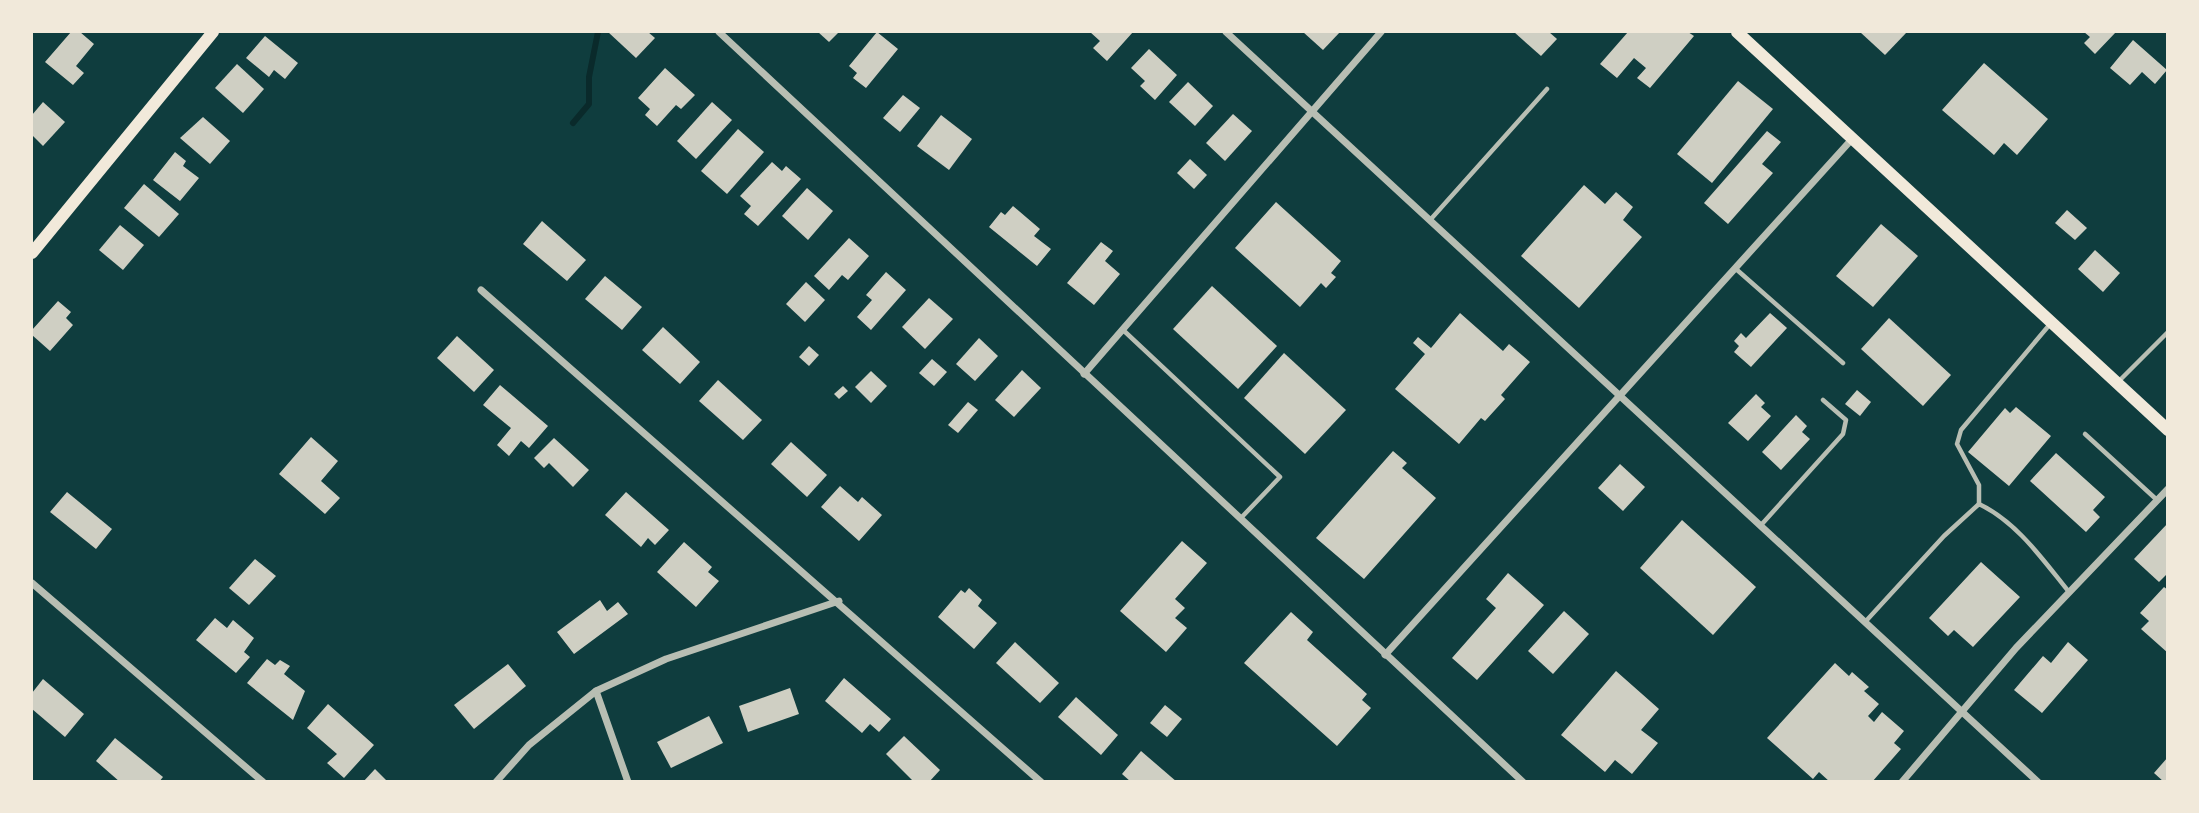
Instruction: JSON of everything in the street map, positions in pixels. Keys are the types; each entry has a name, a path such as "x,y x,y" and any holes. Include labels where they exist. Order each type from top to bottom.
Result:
{"main road":[{"path":"32,253 213,32"},
{"path":"1737,32 2168,430"}],"street":[{"path":"719,32 1523,782"},
{"path":"1226,32 1623,395 2038,782"},
{"path":"1084,374 1381,32"},
{"path":"1385,655 1853,138"},
{"path":"481,290 839,601 1041,782"},
{"path":"1902,782 2016,648 2168,489"},
{"path":"32,583 263,782"},
{"path":"496,782 529,745 596,691 666,659 839,601"},
{"path":"596,691 628,782"}],"lane":[{"path":"1431,219 1547,89"},
{"path":"1736,269 1843,363"},
{"path":"1867,621 1944,536 1979,504 1979,485 1957,444 1961,430 2052,323"},
{"path":"1122,329 1280,477 1240,520"},
{"path":"2117,383 2168,332"},
{"path":"1762,524 1843,434 1846,420 1823,400"},
{"path":"2085,434 2157,500"},
{"path":"1979,504 1994,511 2029,543 2069,592"}],"building":[{"path":"71,32 80,32 94,44 76,66 84,73 73,85 45,62"},
{"path":"608,32 648,32 655,38 636,58"},
{"path":"818,32 839,32 829,42"},
{"path":"877,32 898,49 866,88 853,78 857,73 849,66"},
{"path":"1090,32 1133,32 1107,61 1093,48 1100,41"},
{"path":"1303,32 1340,32 1323,50"},
{"path":"1514,32 1549,32 1557,39 1541,56"},
{"path":"1628,32 1688,32 1694,36 1650,88 1637,78 1646,68 1634,58 1617,78 1600,64"},
{"path":"1860,32 1907,32 1885,55"},
{"path":"2084,32 2116,32 2095,54 2084,43 2090,37"},
{"path":"265,36 298,63 285,79 274,70 269,77 246,58"},
{"path":"2133,40 2167,70 2155,84 2142,72 2130,85 2110,68"},
{"path":"1149,49 1177,75 1155,100 1140,86 1145,81 1131,68"},
{"path":"1984,63 2048,119 2017,155 2004,143 1994,155 1942,110"},
{"path":"237,64 264,89 243,113 215,88"},
{"path":"665,68 695,95 681,109 676,105 657,126 645,115 650,109 638,98"},
{"path":"1738,81 1773,109 1712,183 1677,154"},
{"path":"1188,82 1213,106 1195,126 1169,102"},
{"path":"903,95 920,108 900,132 883,118"},
{"path":"43,102 65,122 43,146 32,135 32,115"},
{"path":"712,102 732,120 696,159 677,141"},
{"path":"1233,114 1252,131 1225,161 1206,143"},
{"path":"941,115 972,139 949,170 917,146"},
{"path":"203,117 230,141 210,164 180,138"},
{"path":"738,129 764,152 727,194 701,171"},
{"path":"1767,131 1781,142 1762,164 1773,173 1728,224 1704,203"},
{"path":"175,152 186,161 183,166 199,178 180,201 153,180"},
{"path":"1190,159 1207,175 1194,189 1177,173"},
{"path":"772,162 782,171 786,166 801,179 758,226 744,214 751,206 740,196"},
{"path":"144,184 179,214 159,237 124,208"},
{"path":"1584,185 1605,204 1616,192 1633,207 1623,220 1642,237 1579,308 1521,256"},
{"path":"807,188 833,211 808,240 782,216"},
{"path":"1276,202 1341,261 1331,273 1336,277 1326,288 1321,283 1300,307 1235,248"},
{"path":"1013,206 1040,229 1034,236 1051,249 1037,266 989,227 1001,212 1005,215"},
{"path":"2067,210 2087,228 2075,240 2055,223"},
{"path":"542,221 586,260 567,281 523,244"},
{"path":"1881,224 1918,256 1873,307 1836,276"},
{"path":"120,225 144,245 123,270 99,250"},
{"path":"849,238 869,256 848,280 842,275 829,290 814,276"},
{"path":"1101,242 1113,251 1105,261 1120,274 1094,305 1067,283"},
{"path":"2095,250 2120,273 2103,292 2078,269"},
{"path":"886,272 906,290 871,330 857,317 872,300 866,295"},
{"path":"605,276 642,307 622,330 585,299"},
{"path":"806,282 825,300 805,322 786,304"},
{"path":"1212,286 1277,346 1238,389 1173,329"},
{"path":"929,298 953,319 925,349 902,327"},
{"path":"58,301 71,312 66,318 73,325 50,351 32,335 32,330"},
{"path":"1460,313 1503,351 1509,344 1530,362 1501,395 1505,399 1485,421 1481,418 1459,444 1395,389 1425,354 1413,343 1418,337 1431,348"},
{"path":"1770,313 1787,328 1751,367 1734,352 1739,346 1734,341 1741,333 1746,338"},
{"path":"1889,318 1951,375 1923,406 1861,349"},
{"path":"663,327 700,362 680,384 642,350"},
{"path":"457,336 494,370 474,392 437,358"},
{"path":"979,338 998,356 975,381 956,364"},
{"path":"809,346 819,355 809,366 799,357"},
{"path":"1284,353 1346,410 1305,454 1244,398"},
{"path":"932,359 947,372 934,386 919,373"},
{"path":"1022,370 1041,388 1014,417 995,400"},
{"path":"871,371 887,386 871,403 855,387"},
{"path":"718,380 762,420 743,440 699,401"},
{"path":"500,385 548,426 529,448 521,441 509,456 497,445 511,428 483,405"},
{"path":"843,386 848,391 839,399 834,394"},
{"path":"1857,390 1871,402 1860,416 1845,404"},
{"path":"1756,394 1765,403 1761,407 1771,416 1748,441 1728,423"},
{"path":"968,402 978,410 958,433 948,425"},
{"path":"2016,407 2051,436 2009,486 1968,452 2005,408 2010,413"},
{"path":"1796,415 1807,426 1802,432 1810,439 1781,470 1762,452"},
{"path":"311,437 338,461 321,481 340,498 325,514 279,474"},
{"path":"554,438 589,470 573,487 549,463 544,468 534,458"},
{"path":"791,442 827,475 807,497 771,464"},
{"path":"1393,451 1407,463 1402,468 1436,498 1364,579 1316,538"},
{"path":"2056,453 2105,497 2093,510 2100,517 2086,532 2030,481"},
{"path":"1620,464 1645,487 1623,511 1598,488"},
{"path":"840,486 858,502 862,497 882,515 859,541 821,507"},
{"path":"67,492 112,529 96,549 50,512"},
{"path":"626,492 669,530 655,545 648,538 641,547 605,515"},
{"path":"1682,520 1756,587 1713,635 1640,568"},
{"path":"2168,523 2168,573 2159,582 2134,559"},
{"path":"1182,541 1207,563 1175,599 1185,608 1175,618 1187,628 1166,652 1120,611"},
{"path":"684,542 712,567 708,572 719,581 696,607 657,572"},
{"path":"255,559 276,576 249,605 229,588"},
{"path":"1981,562 2020,597 1973,647 1954,630 1948,636 1929,618"},
{"path":"1508,573 1544,605 1477,680 1452,658 1496,608 1486,599"},
{"path":"2164,587 2168,590 2168,653 2141,629 2149,621 2140,613"},
{"path":"969,588 982,600 978,606 997,623 974,649 938,617 961,590 965,593"},
{"path":"600,600 607,611 618,602 628,614 574,654 557,632"},
{"path":"1564,611 1589,634 1553,674 1528,651"},
{"path":"1291,612 1313,632 1307,640 1367,694 1362,700 1371,708 1337,746 1244,663"},
{"path":"215,618 227,628 233,620 254,638 244,652 250,657 236,673 196,640"},
{"path":"1015,642 1059,683 1040,703 996,663"},
{"path":"2068,642 2088,660 2042,713 2014,690 2043,656 2051,663"},
{"path":"267,659 275,665 280,660 290,666 284,674 305,691 293,720 247,683"},
{"path":"1835,663 1849,676 1852,672 1869,687 1864,691 1879,704 1868,716 1874,722 1882,712 1904,731 1894,743 1901,749 1872,782 1830,782 1819,772 1813,779 1767,738"},
{"path":"508,664 526,686 474,729 454,705"},
{"path":"1616,671 1659,709 1641,730 1658,743 1632,774 1615,760 1605,772 1561,735"},
{"path":"844,678 891,719 879,732 870,724 862,733 825,701"},
{"path":"43,679 84,714 65,737 32,709 32,693"},
{"path":"790,688 799,714 748,732 739,706"},
{"path":"1076,697 1118,735 1101,755 1058,717"},
{"path":"328,704 374,745 344,778 327,763 337,754 307,728"},
{"path":"1165,705 1182,719 1167,737 1150,723"},
{"path":"709,716 723,743 671,768 657,742"},
{"path":"904,736 940,770 929,782 914,782 886,754"},
{"path":"115,738 163,777 159,782 120,782 96,761"},
{"path":"1141,751 1177,782 1131,782 1122,774"},
{"path":"2168,757 2168,782 2164,782 2154,773"},
{"path":"375,769 388,782 363,782"}],"waterway":[{"path":"573,123 589,104 589,77 598,32"}]}
